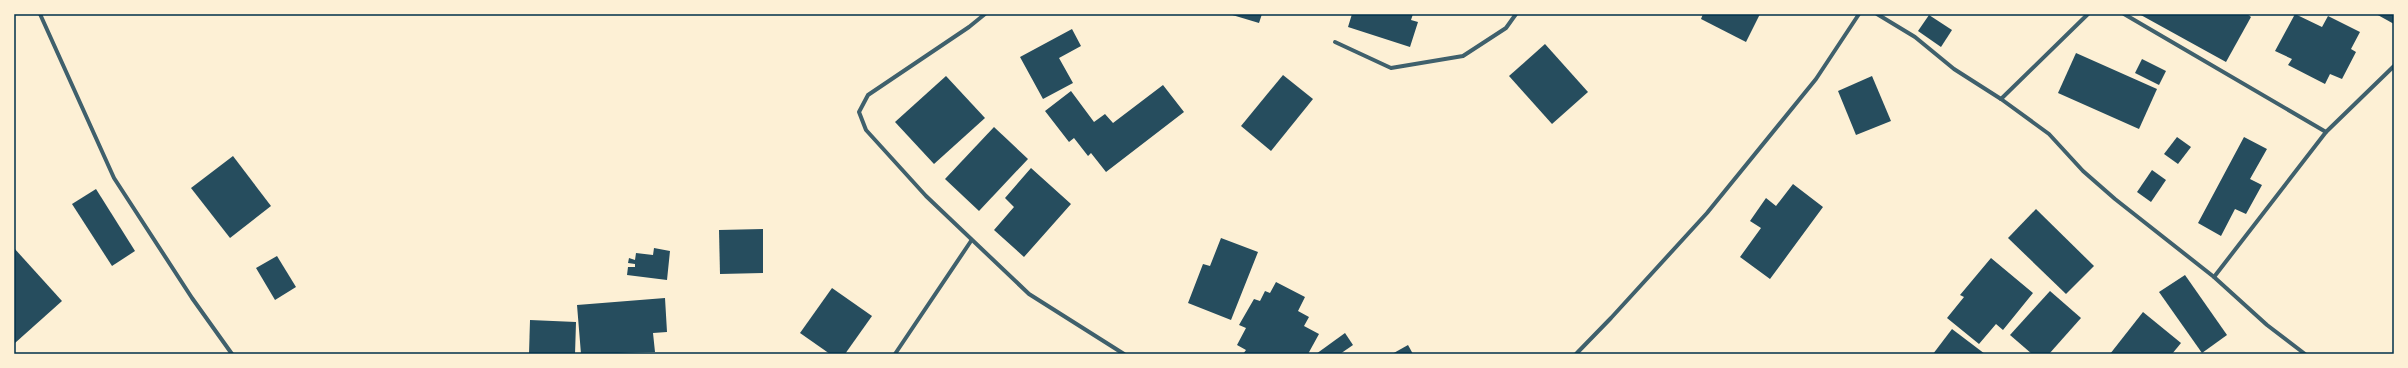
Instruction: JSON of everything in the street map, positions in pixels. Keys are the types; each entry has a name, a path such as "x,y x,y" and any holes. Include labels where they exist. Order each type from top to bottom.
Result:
{"street":[{"path":"40,14 114,178 192,298 232,354"},
{"path":"985,14 969,27 868,95 859,112 866,130 971,241 1029,294 1124,354"},
{"path":"1335,42 1391,68 1463,56 1506,28 1516,14"},
{"path":"1576,354 1611,318 1706,213 1816,79 1859,14"},
{"path":"1877,14 1915,37 1954,69 2001,99 2049,134 2083,172 2214,277 2267,325 2305,354"},
{"path":"2001,99 2088,14"},
{"path":"2124,14 2326,132"},
{"path":"2214,277 2326,132 2394,66"},
{"path":"896,354 971,241"}],"building":[{"path":"1229,14 1262,14 1259,23"},
{"path":"1352,14 1413,14 1411,20 1418,22 1410,47 1348,27"},
{"path":"1703,14 1760,14 1746,42 1701,19"},
{"path":"2139,14 2247,14 2251,17 2226,62"},
{"path":"2295,14 2322,27 2328,16 2360,32 2351,49 2356,52 2342,79 2330,74 2325,84 2288,65 2292,59 2275,51"},
{"path":"2376,14 2394,14 2394,24"},
{"path":"1929,15 1952,30 1941,47 1918,31"},
{"path":"1072,29 1081,46 1059,58 1073,83 1043,99 1020,57"},
{"path":"1545,44 1588,92 1552,124 1509,76"},
{"path":"2076,53 2157,89 2139,129 2058,93"},
{"path":"2142,59 2166,71 2159,85 2135,73"},
{"path":"1283,75 1313,99 1271,151 1241,126"},
{"path":"946,76 985,118 934,164 895,122"},
{"path":"1872,76 1891,121 1856,135 1838,91"},
{"path":"1163,85 1184,112 1106,172 1091,153 1088,156 1074,138 1069,142 1045,111 1071,91 1094,122 1105,114 1113,123"},
{"path":"994,127 1028,159 979,211 945,179"},
{"path":"2177,137 2191,147 2178,164 2164,154"},
{"path":"2244,137 2267,149 2250,179 2262,185 2246,214 2235,209 2221,236 2198,223"},
{"path":"233,156 271,206 230,238 191,188"},
{"path":"1031,168 1071,204 1024,257 994,230 1014,207 1005,198"},
{"path":"2152,170 2166,180 2151,202 2137,192"},
{"path":"1793,184 1823,207 1770,279 1740,257 1761,228 1750,221 1766,198 1776,206"},
{"path":"96,189 135,251 112,266 72,204"},
{"path":"2036,209 2094,266 2066,294 2008,238"},
{"path":"763,229 763,273 720,274 719,230"},
{"path":"1221,238 1258,252 1231,320 1188,303 1203,264 1210,266"},
{"path":"14,248 62,301 15,343 14,342"},
{"path":"654,248 670,251 667,280 627,275 628,267 635,267 635,264 628,263 629,258 635,260 636,253 653,255"},
{"path":"277,256 296,287 275,300 256,268"},
{"path":"1991,258 2033,293 2003,330 1996,324 1979,344 1947,318 1964,297 1960,295"},
{"path":"2185,275 2227,335 2202,353 2159,292"},
{"path":"1276,282 1305,297 1298,311 1309,317 1304,326 1319,334 1308,354 1243,354 1246,350 1237,345 1246,328 1239,325 1254,299 1260,301 1265,291 1270,293"},
{"path":"832,288 872,316 845,354 830,354 800,333"},
{"path":"2050,291 2081,318 2049,354 2032,354 2010,335"},
{"path":"665,298 667,332 653,333 655,352 581,354 577,305"},
{"path":"2143,312 2181,343 2172,354 2110,354"},
{"path":"530,320 576,322 575,354 529,354"},
{"path":"1952,329 1985,354 1933,354"},
{"path":"1345,333 1353,345 1340,354 1316,354"},
{"path":"1408,345 1413,354 1392,354"}]}
